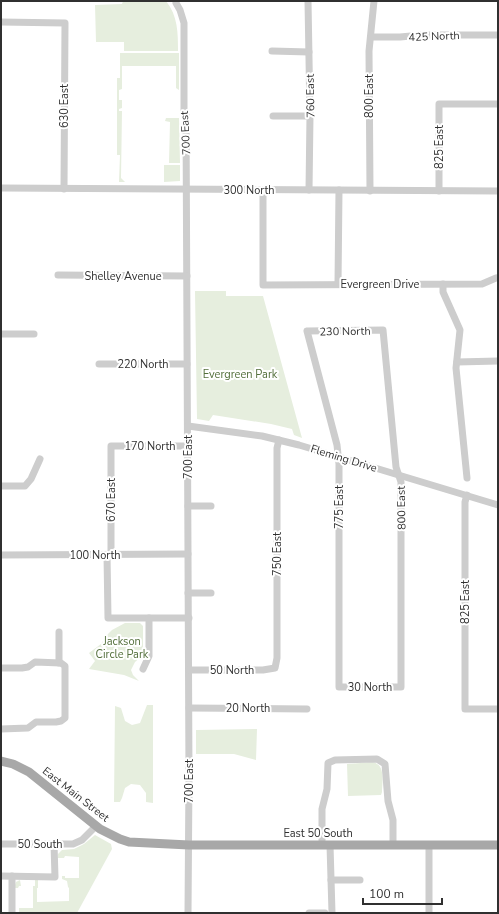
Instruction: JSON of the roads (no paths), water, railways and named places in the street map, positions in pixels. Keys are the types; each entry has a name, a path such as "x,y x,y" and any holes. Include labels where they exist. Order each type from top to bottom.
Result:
{"main road":[{"name":"East Main Street","path":"1,761 13,764 29,772 105,832 120,839 138,844"},
{"name":"East 50 South","path":"138,844 498,845"}],"street":[{"name":"760 East","path":"308,1 310,116 309,190"},
{"name":"800 East","path":"370,191 369,51 374,1"},
{"name":"700 East","path":"176,3 184,23 184,110 186,115 187,189 189,618 188,913"},
{"name":"630 East","path":"1,22 64,22 64,188"},
{"name":"425 North","path":"371,37 498,35"},
{"path":"272,51 309,52"},
{"name":"825 East","path":"439,191 439,104 498,104"},
{"path":"273,116 310,116"},
{"name":"300 North","path":"1,188 498,192"},
{"name":"Evergreen Drive","path":"263,190 263,285 482,284 496,278"},
{"path":"338,284 339,190"},
{"name":"Shelley Avenue","path":"58,275 187,276"},
{"path":"443,284 443,292 460,330 456,373 466,478"},
{"name":"800 East","path":"382,330 396,467 401,482 401,687"},
{"name":"230 North","path":"307,331 382,330"},
{"name":"775 East","path":"307,331 337,445 338,456 339,687"},
{"path":"1,334 34,334"},
{"path":"456,362 498,361"},
{"name":"220 North","path":"99,364 187,364"},
{"name":"Fleming Drive","path":"188,426 225,430 279,440 338,456 498,505"},
{"name":"750 East","path":"275,668 277,448 279,440"},
{"name":"170 North","path":"112,446 188,446"},
{"name":"670 East","path":"112,446 108,618 149,618"},
{"path":"1,486 25,486 34,475 40,460"},
{"name":"825 East","path":"467,496 465,502 465,708 498,709"},
{"path":"188,506 211,506"},
{"name":"100 North","path":"1,554 188,554"},
{"path":"188,593 211,593"},
{"path":"143,669 148,656 149,618 189,618"},
{"path":"59,632 60,663"},
{"path":"1,668 28,667 36,662 60,663 65,666 64,718 61,721 36,722 28,728 1,729"},
{"name":"50 North","path":"189,670 263,670 275,668"},
{"name":"30 North","path":"339,687 401,687"},
{"name":"20 North","path":"189,708 307,709"},
{"path":"332,913 331,880 322,809 327,789 328,763 335,760 377,760 385,764 385,784 393,820 393,844"},
{"name":"50 South","path":"1,844 76,843 82,840 96,826"},
{"path":"1,876 54,877 54,844"},
{"path":"429,845 429,913"},
{"path":"12,876 12,913"},
{"path":"331,880 360,880"},
{"path":"309,913 325,913"}],"park label":[{"name":"Evergreen Park","path":"240,374"},
{"name":"Jackson Circle Park","path":"122,647"}]}
